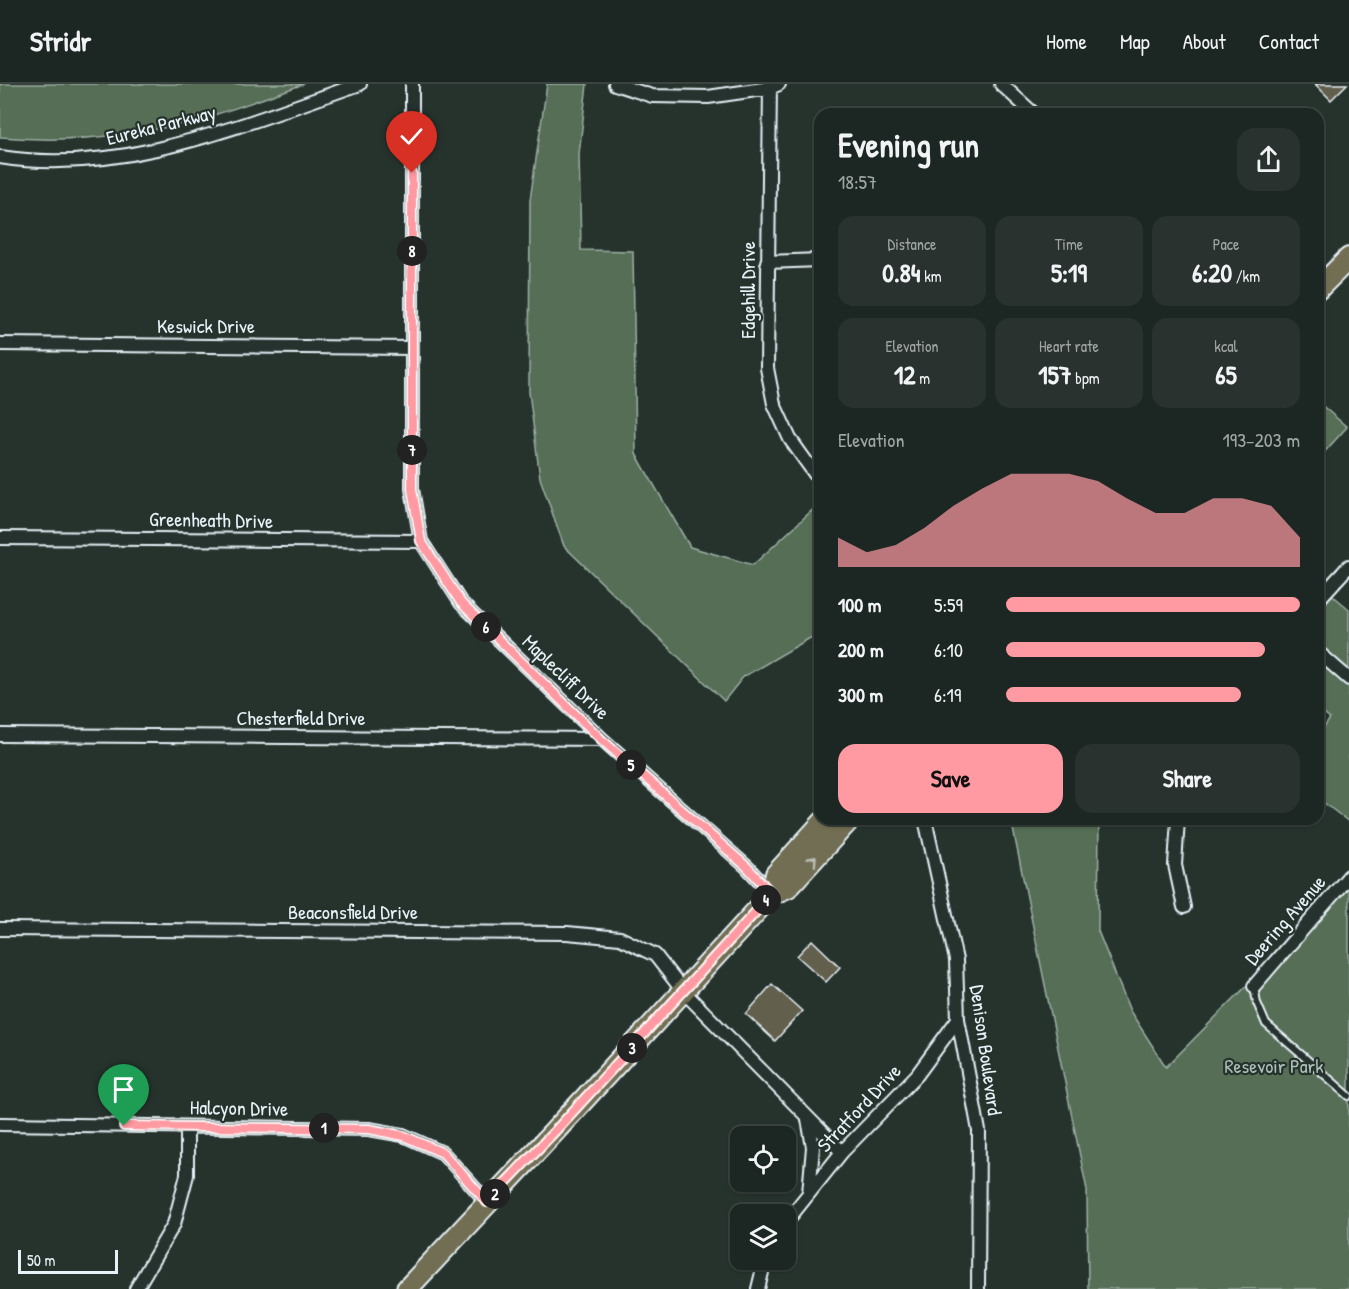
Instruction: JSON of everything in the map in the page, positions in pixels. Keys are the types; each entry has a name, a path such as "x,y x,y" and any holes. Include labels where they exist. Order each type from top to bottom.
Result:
{"main road":[{"path":"1324,283 1349,258"},
{"path":"772,894 777,874 821,825"},
{"path":"407,1289 772,894 788,887 845,825"}],"street":[{"name":"Eureka Parkway","path":"0,157 19,160 101,160 144,152 244,123 360,84"},
{"name":"Maplecliff Drive","path":"412,84 412,489 421,541 461,603 602,740 747,867 772,894"},
{"path":"615,84 652,96 708,97 773,85"},
{"path":"1001,84 1027,108"},
{"name":"Edgehill Drive","path":"773,85 768,262 768,368 774,404 790,439 814,473"},
{"path":"768,262 814,260"},
{"name":"Keswick Drive","path":"0,344 412,348"},
{"name":"Greenheath Drive","path":"0,538 421,541"},
{"path":"1324,593 1349,566"},
{"path":"1324,657 1349,679"},
{"name":"Chesterfield Drive","path":"0,735 602,740"},
{"name":"Denison Boulevard","path":"926,825 956,960 958,1018 979,1131 978,1289"},
{"path":"1178,825 1175,865 1184,907"},
{"name":"Deering Avenue","path":"1254,986 1349,876"},
{"name":"Beaconsfield Drive","path":"0,929 567,933 620,938 655,955 683,991 842,1152"},
{"name":"Stratford Drive","path":"796,1209 842,1152 917,1075 958,1018"},
{"path":"808,1118 813,1147 809,1193"},
{"name":"Halcyon Drive","path":"0,1124 369,1129 404,1136 443,1153 487,1202"},
{"path":"136,1289 174,1224 187,1175 187,1127"},
{"path":"758,1289 763,1270"}],"lane":[{"name":"Deering Avenue","path":"1254,986 1257,1003 1266,1024 1349,1096"}],"green space":[{"path":"0,84 304,84 178,125 112,136 45,139 0,137"},
{"path":"547,84 587,84 579,154 581,250 633,251 636,454 690,547 753,565 814,509 814,637 743,677 724,701 564,546 540,478 529,392 530,200"},
{"path":"1324,407 1347,427 1324,452"},
{"path":"1324,588 1349,609 1349,822 1324,803 1324,728 1330,719 1324,714"},
{"name":"Resevoir Park","path":"1012,825 1099,825 1098,931 1130,1011 1166,1067 1349,883 1349,1289 1088,1289 1087,1190"}],"building":[{"path":"1315,84 1347,84 1331,100"},
{"path":"812,940 840,967 826,982 797,956"},
{"path":"772,984 802,1011 775,1041 746,1014"}],"route":[{"path":"124,1126 369,1129 404,1136 443,1153 487,1202 772,894 747,867 602,740 461,603 421,541 412,489 412,173"}]}
